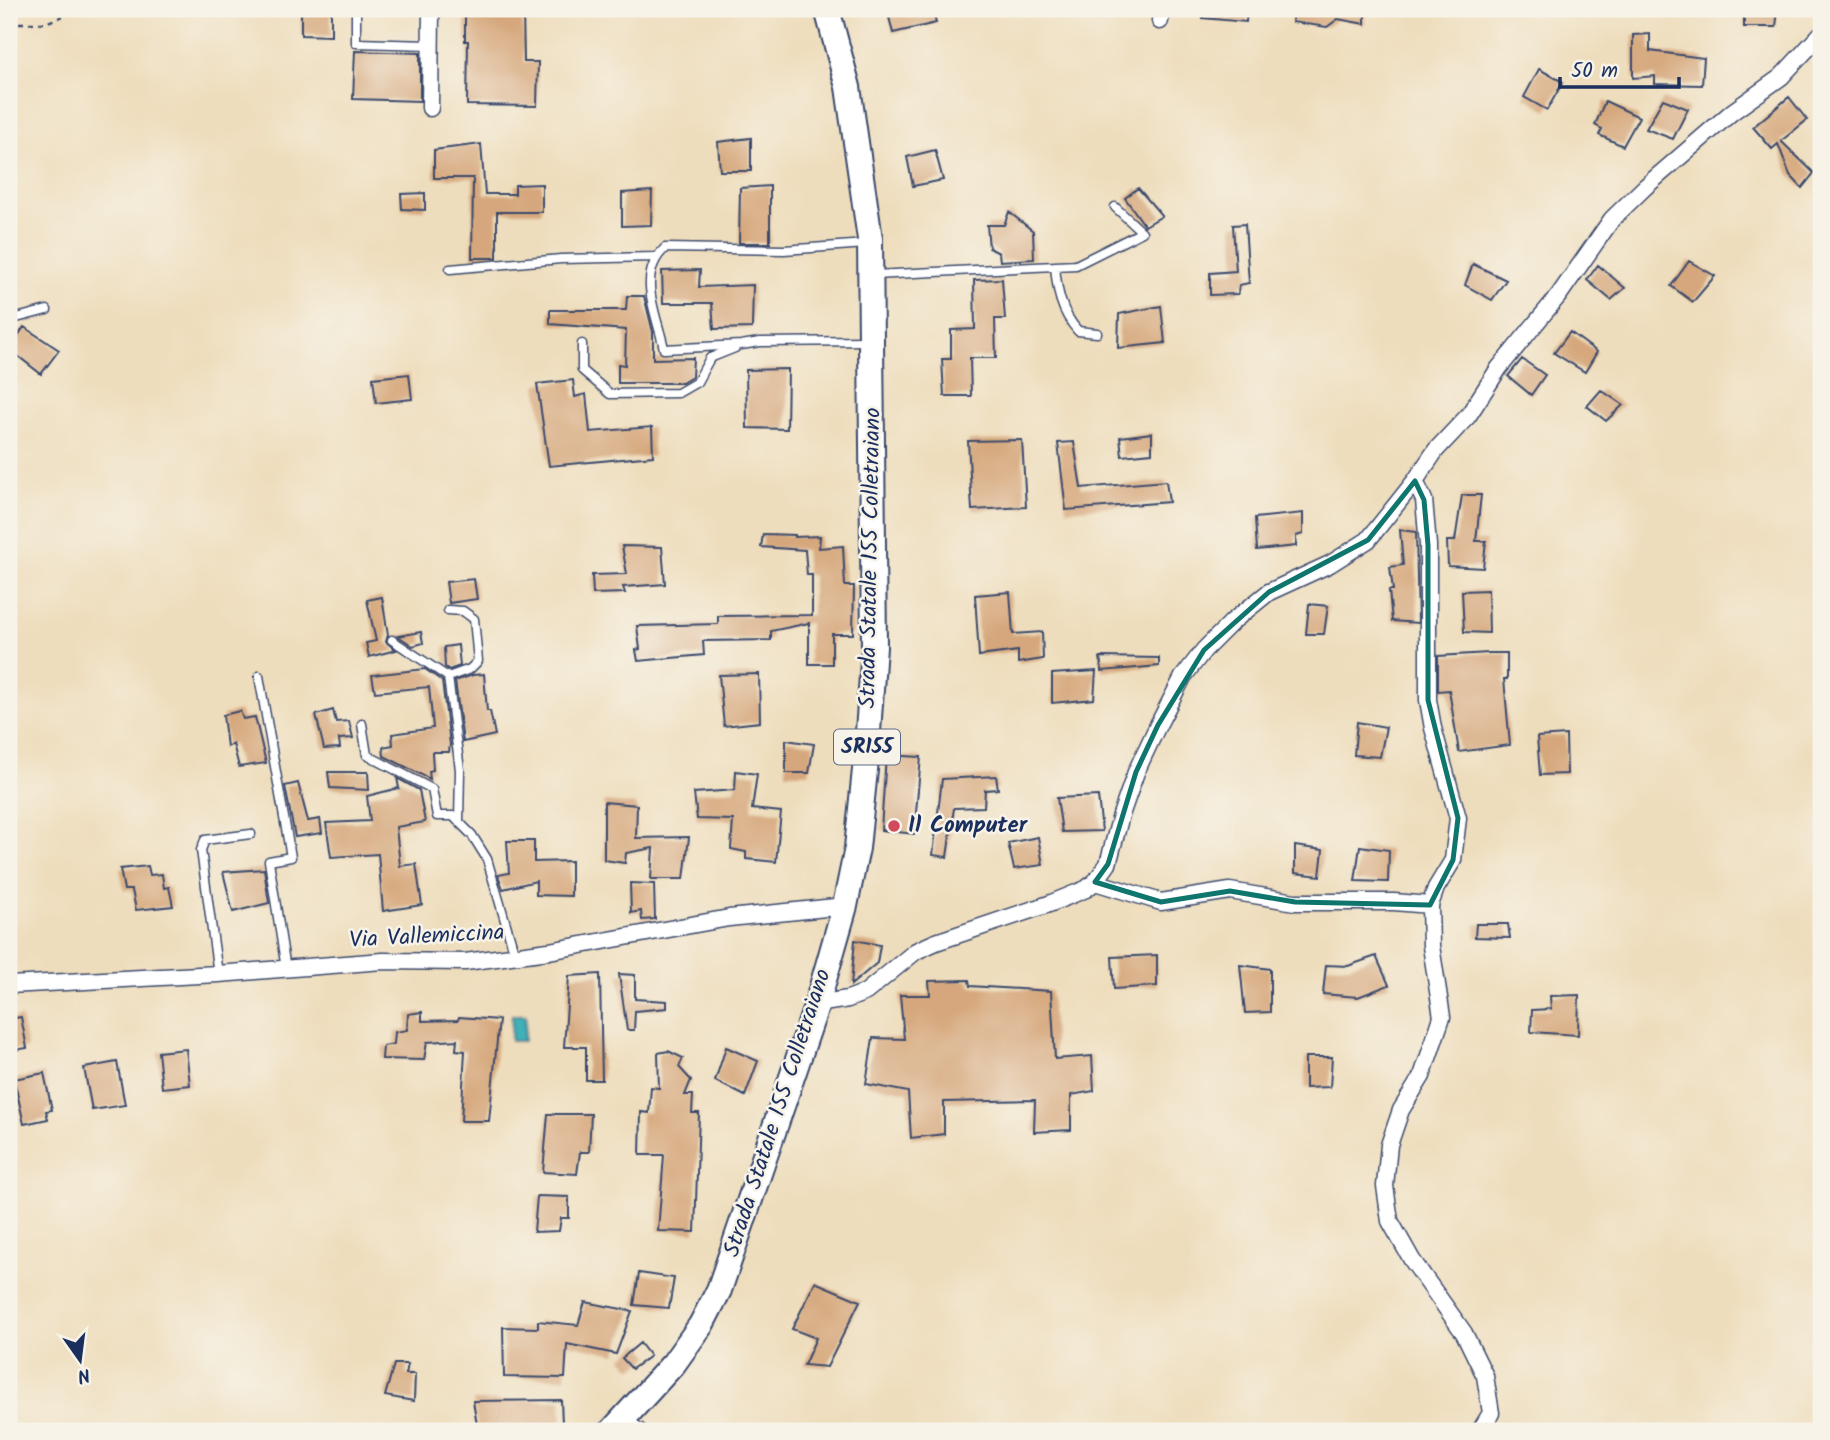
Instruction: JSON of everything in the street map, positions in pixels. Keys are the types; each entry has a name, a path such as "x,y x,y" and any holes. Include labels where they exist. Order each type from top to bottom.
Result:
{"main road":[{"name":"Strada Statale 155 Colletraiano","path":"624,1428 701,1325 719,1290 817,1004 845,906 857,848 874,647 870,244 848,87 827,9"}],"street":[{"path":"430,108 431,9"},
{"path":"817,1004 849,999 866,992 916,951 936,942 1049,904 1086,889 1095,882 1108,863 1136,772 1182,677 1197,659 1233,621 1269,592 1330,564 1368,540 1436,450 1468,416 1499,368 1559,295 1612,219 1644,187 1732,112 1781,77 1821,34"},
{"path":"1415,481 1424,500 1428,545 1428,700 1433,729 1458,818 1452,860 1430,905 1431,946 1442,1017 1422,1076 1401,1110 1389,1145 1385,1186 1390,1221 1412,1260 1464,1333 1485,1376 1491,1413 1480,1431"},
{"path":"1095,882 1161,902 1230,891 1295,902 1394,902 1430,905"},
{"name":"Via Vallemiccina","path":"9,985 218,974 383,961 465,962 515,956 729,918 845,906"}],"lane":[{"path":"356,9 356,43 431,45"},
{"path":"871,276 1076,265 1142,232 1115,207"},
{"path":"870,244 784,250 665,248 655,257 649,275 653,310 660,325 664,349 760,342 872,341"},
{"path":"450,269 561,259 655,257"},
{"path":"1055,266 1058,293 1065,314 1078,331 1097,333"},
{"path":"9,320 47,310"},
{"path":"582,344 582,370 610,394 678,393 697,382 710,358 741,345"},
{"path":"448,610 463,611 474,619 478,661 470,669 448,677"},
{"path":"392,640 448,677 460,770 459,822"},
{"path":"260,676 291,857 269,860 286,969"},
{"path":"362,724 367,755 432,789 437,816 453,816 472,835 486,859 515,956"},
{"path":"218,974 201,850 205,841 251,834"}],"path":[{"path":"9,23 45,23 82,9"}],"highlighted area":[{"path":"1415,481 1424,500 1428,545 1428,700 1458,818 1453,860 1430,905 1295,902 1230,891 1161,902 1095,882 1108,864 1136,772 1158,725 1204,650 1269,592 1368,540"}],"water":[{"path":"512,1015 526,1015 524,1041 511,1041"}],"building":[{"path":"301,9 331,9 331,36 301,35"},
{"path":"465,9 523,9 524,62 538,62 537,106 467,105 468,41 465,41"},
{"path":"887,9 932,9 936,23 893,33"},
{"path":"1203,9 1247,9 1246,22 1203,18"},
{"path":"1293,9 1365,9 1365,24 1338,19 1327,27 1292,22"},
{"path":"1744,9 1778,9 1776,27 1744,27"},
{"path":"1650,34 1650,51 1704,58 1702,85 1655,84 1655,76 1633,78 1633,35"},
{"path":"355,51 420,53 420,101 353,99"},
{"path":"1539,69 1563,82 1547,110 1524,97"},
{"path":"1789,97 1807,120 1781,141 1814,173 1802,188 1790,175 1778,144 1772,149 1753,127"},
{"path":"1663,99 1688,109 1673,139 1646,129"},
{"path":"1605,101 1639,117 1623,146 1599,135 1602,129 1595,125"},
{"path":"751,138 751,171 720,171 718,142"},
{"path":"481,144 485,194 515,194 515,185 542,184 542,212 497,212 497,258 472,258 473,178 434,178 434,150"},
{"path":"935,150 943,180 913,186 907,157"},
{"path":"770,186 770,243 739,243 740,188"},
{"path":"1138,188 1162,216 1145,226 1125,198"},
{"path":"652,191 651,225 622,226 622,193"},
{"path":"425,193 425,210 402,209 401,194"},
{"path":"1009,212 1033,231 1034,259 1000,261 999,253 989,248 987,225 1004,225"},
{"path":"1245,224 1249,283 1239,285 1238,294 1210,295 1210,273 1236,271 1233,225"},
{"path":"1689,261 1715,276 1693,302 1671,286"},
{"path":"1473,264 1506,280 1492,300 1465,285"},
{"path":"1598,265 1625,288 1611,300 1587,280"},
{"path":"700,270 699,287 753,285 752,328 714,329 712,303 663,303 662,271"},
{"path":"1002,279 1005,319 995,319 996,358 970,358 971,396 944,396 942,359 951,359 951,330 975,329 974,280"},
{"path":"627,296 644,296 653,332 653,359 693,358 692,377 682,383 618,383 618,364 625,365 626,330 550,324 550,310 626,310"},
{"path":"1161,306 1165,343 1118,348 1119,314"},
{"path":"24,327 59,350 41,374 9,349"},
{"path":"1570,332 1597,352 1585,372 1554,353"},
{"path":"1522,359 1545,375 1531,395 1508,376"},
{"path":"788,369 787,429 747,428 746,370"},
{"path":"409,374 412,399 376,403 373,378"},
{"path":"573,380 575,397 586,394 590,432 652,427 653,456 549,466 537,384"},
{"path":"1601,390 1623,405 1606,421 1587,406"},
{"path":"1152,433 1152,453 1122,456 1120,437"},
{"path":"1022,440 1026,507 972,510 968,441"},
{"path":"1074,442 1081,488 1166,481 1169,502 1066,510 1058,443"},
{"path":"1462,495 1481,495 1476,541 1486,541 1483,568 1448,566 1447,541 1455,541"},
{"path":"1303,513 1303,534 1296,536 1296,546 1257,550 1255,518"},
{"path":"1400,530 1416,532 1418,623 1392,621 1389,590 1393,590 1390,567 1403,565"},
{"path":"763,534 820,536 819,548 843,546 845,586 854,586 853,634 832,634 832,664 809,664 809,623 771,631 771,640 703,641 704,655 638,661 636,650 640,649 637,626 718,624 718,616 812,615 812,575 807,575 805,550 761,547"},
{"path":"622,546 662,547 665,584 623,587 625,593 593,594 592,575 627,574"},
{"path":"474,579 477,599 449,603 446,582"},
{"path":"1488,590 1489,633 1464,632 1462,591"},
{"path":"1010,592 1013,634 1042,632 1043,659 1018,663 1018,651 979,656 975,595"},
{"path":"382,597 388,635 386,642 396,650 369,657 366,643 376,641 367,600"},
{"path":"1309,604 1328,606 1324,634 1306,634"},
{"path":"421,632 423,643 413,646 398,636"},
{"path":"458,645 460,666 449,670 445,667 444,647"},
{"path":"1507,653 1507,679 1504,679 1510,745 1459,752 1449,690 1438,691 1438,656"},
{"path":"1100,657 1159,658 1159,666 1102,671"},
{"path":"425,669 442,681 450,744 449,752 432,752 433,770 429,771 430,779 384,756 383,747 393,745 392,734 433,728 429,687 375,692 372,675"},
{"path":"1096,671 1094,699 1052,703 1052,674"},
{"path":"484,674 487,711 490,711 495,735 463,742 455,681"},
{"path":"759,674 760,722 724,726 719,675"},
{"path":"333,710 336,722 349,721 353,738 339,739 340,748 324,749 316,715"},
{"path":"240,711 243,719 255,717 266,763 239,767 233,744 227,747 223,715"},
{"path":"1357,722 1386,727 1380,757 1354,755"},
{"path":"1566,735 1567,774 1540,775 1537,737"},
{"path":"786,740 814,744 809,773 786,773"},
{"path":"886,755 921,757 914,834 881,830"},
{"path":"736,771 757,774 752,809 781,812 776,862 746,859 746,852 731,849 733,820 697,819 694,793 735,790"},
{"path":"328,772 368,772 369,790 330,788"},
{"path":"996,776 998,789 985,790 984,807 954,808 947,857 933,855 942,779"},
{"path":"397,778 419,790 425,822 396,827 400,866 416,864 422,905 383,911 378,854 331,857 326,823 370,821 367,796 399,788"},
{"path":"298,783 308,821 320,819 322,833 295,837 285,786"},
{"path":"1098,796 1102,831 1062,832 1057,798"},
{"path":"604,802 637,805 636,838 689,837 684,879 651,879 653,848 626,853 625,863 604,860"},
{"path":"1038,837 1043,865 1014,869 1008,843"},
{"path":"507,841 534,841 534,862 571,861 571,896 536,895 536,881 503,889 498,875 509,873"},
{"path":"1295,846 1323,850 1320,876 1295,873"},
{"path":"1360,846 1389,850 1388,882 1355,881"},
{"path":"148,866 150,875 162,874 164,888 169,887 173,906 136,910 132,890 124,890 120,869"},
{"path":"264,869 269,903 233,912 223,872"},
{"path":"630,883 654,884 655,919 642,920 641,911 631,913"},
{"path":"1476,924 1508,924 1510,938 1475,937"},
{"path":"855,940 880,945 877,963 851,985"},
{"path":"1157,955 1157,986 1114,989 1112,957"},
{"path":"1376,956 1389,985 1358,997 1323,994 1326,965 1348,966"},
{"path":"1240,965 1270,969 1270,1012 1245,1013"},
{"path":"600,974 602,1080 586,1080 586,1047 564,1047 569,976"},
{"path":"619,974 635,975 635,999 667,1001 667,1008 635,1011 634,1030 627,1030"},
{"path":"969,980 970,986 1051,991 1055,1059 1092,1056 1094,1091 1071,1095 1071,1130 1034,1132 1035,1100 944,1102 944,1134 911,1138 908,1092 866,1084 873,1038 904,1039 900,995 930,995 929,981"},
{"path":"1579,995 1578,1035 1531,1032 1532,1010 1551,1009 1550,996"},
{"path":"422,1012 422,1021 458,1020 459,1017 499,1020 489,1121 461,1121 465,1051 456,1050 457,1040 427,1042 424,1060 382,1059 383,1046 394,1044 395,1032 407,1030 408,1014"},
{"path":"21,1017 27,1048 9,1051 9,1019"},
{"path":"726,1047 758,1061 745,1096 715,1081"},
{"path":"186,1049 190,1085 162,1088 158,1052"},
{"path":"668,1051 683,1058 679,1067 691,1080 685,1095 693,1095 692,1113 699,1113 695,1232 658,1231 664,1155 640,1155 641,1112 649,1113 651,1087 659,1088 658,1053"},
{"path":"1305,1057 1332,1057 1330,1087 1305,1088"},
{"path":"117,1062 125,1105 92,1110 84,1068"},
{"path":"44,1073 52,1110 46,1111 48,1119 24,1124 14,1079"},
{"path":"548,1114 591,1114 589,1152 580,1152 577,1174 543,1172"},
{"path":"537,1196 569,1197 569,1218 561,1218 559,1231 534,1232"},
{"path":"639,1273 674,1278 669,1308 634,1305"},
{"path":"815,1282 860,1301 827,1367 804,1365 816,1338 792,1329"},
{"path":"585,1302 632,1311 616,1354 567,1344 565,1378 504,1377 503,1327 538,1328 538,1321 578,1325"},
{"path":"640,1343 650,1356 632,1369 622,1358"},
{"path":"394,1364 408,1364 406,1374 415,1374 414,1401 385,1396"},
{"path":"561,1400 562,1423 503,1431 478,1431 473,1401"}],"place":[{"name":"Il Computer","path":"894,826"}]}
